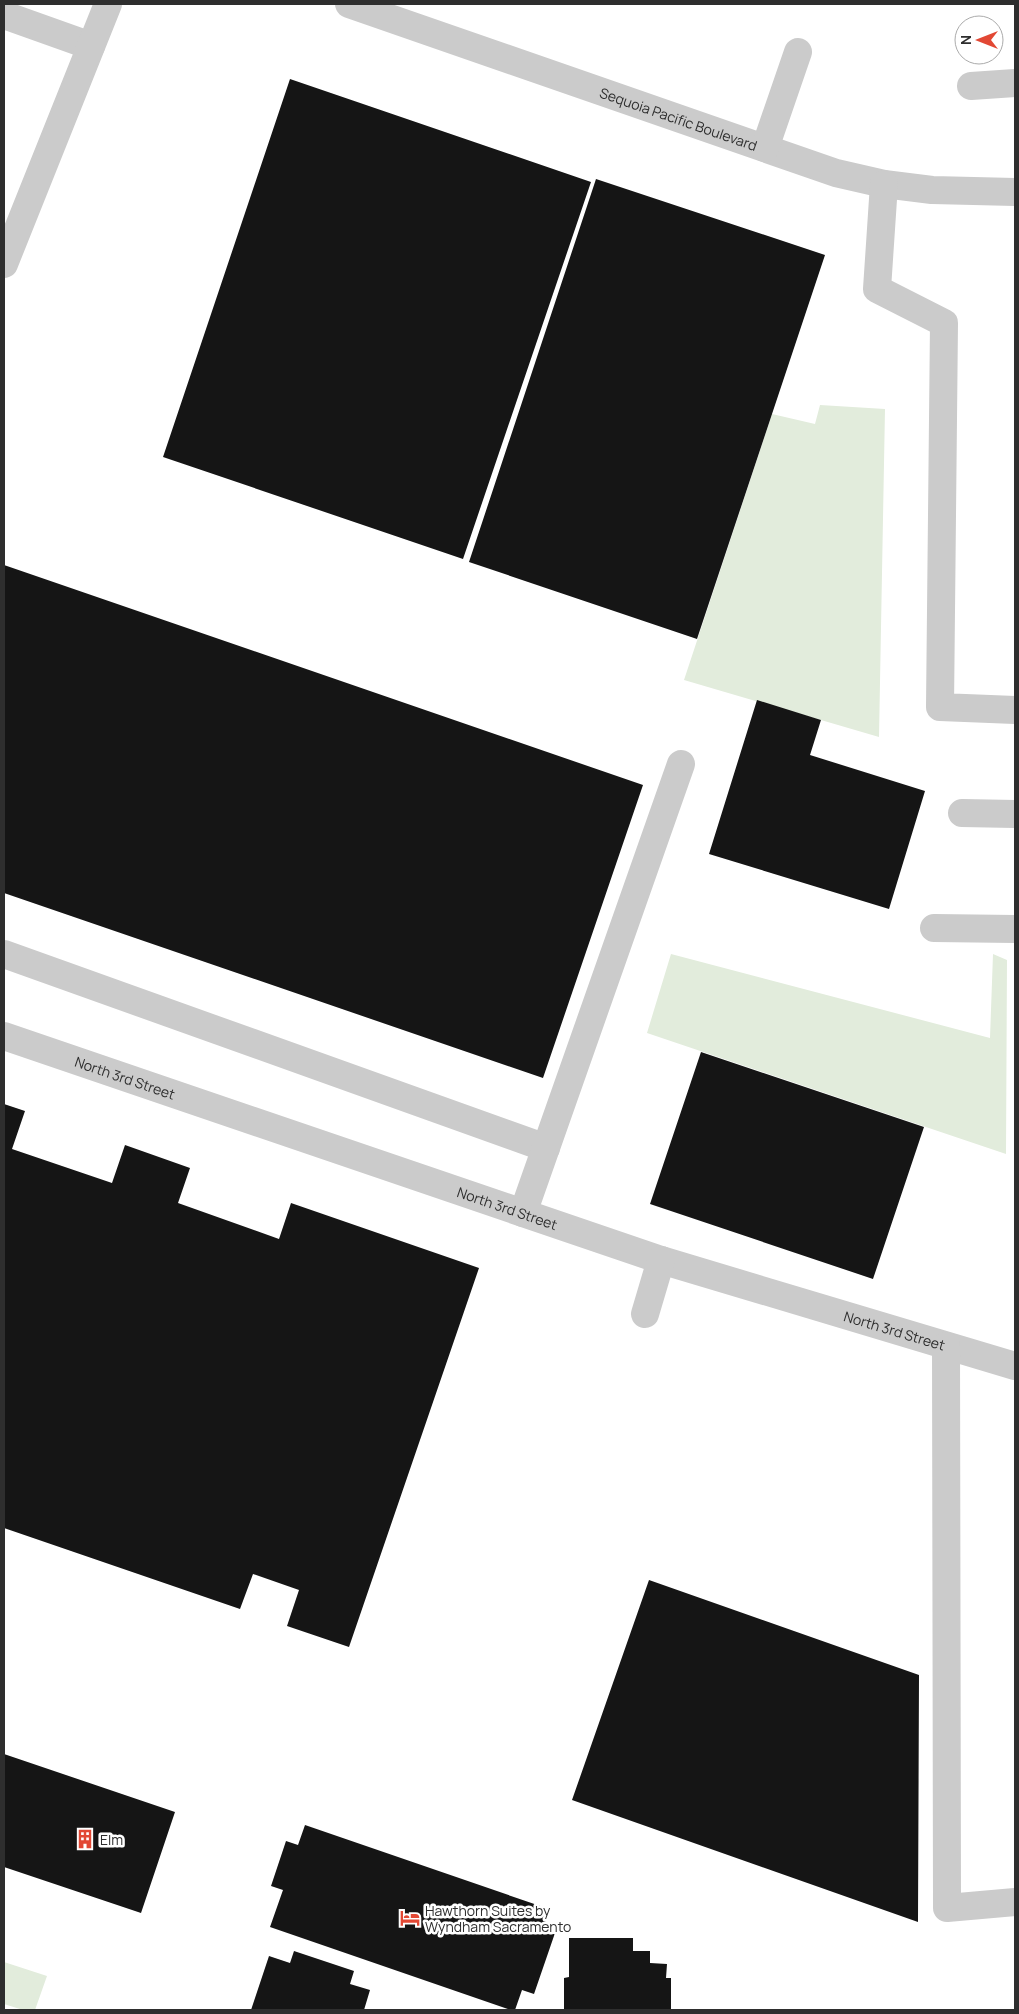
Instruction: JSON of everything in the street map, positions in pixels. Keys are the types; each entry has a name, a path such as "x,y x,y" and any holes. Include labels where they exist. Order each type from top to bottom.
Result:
{"street":[{"path":"4,264 108,4"},
{"name":"Sequoia Pacific Boulevard","path":"349,4 836,173 884,184 932,190 1015,192"},
{"path":"4,15 91,46"},
{"path":"765,148 798,52"},
{"path":"971,86 1015,83"},
{"path":"884,184 877,290 944,323 940,707 1015,710"},
{"path":"524,1213 681,764"},
{"path":"962,813 1015,814"},
{"path":"934,928 1015,929"},
{"path":"4,954 546,1148"},
{"name":"North 3rd Street","path":"4,1036 662,1260 1015,1366"},
{"path":"645,1314 662,1260"},
{"path":"946,1346 947,1908 1015,1902"}],"green space":[{"path":"820,405 885,409 879,737 684,680 772,414 815,424"},
{"path":"671,954 990,1038 993,954 1007,960 1006,1154 647,1033"},
{"path":"4,1962 47,1976 35,2010 23,2010 4,2004"}],"building":[{"path":"290,79 591,182 463,559 163,457"},
{"path":"596,179 825,255 697,639 469,562"},
{"path":"4,565 643,785 543,1078 4,893"},
{"path":"757,700 821,720 810,755 925,791 889,909 709,854"},
{"path":"701,1052 924,1127 873,1279 650,1204"},
{"path":"4,1104 25,1111 12,1149 112,1183 125,1145 190,1168 178,1203 279,1239 291,1203 479,1268 349,1647 287,1626 299,1590 253,1574 240,1609 4,1528"},
{"path":"649,1580 919,1675 918,1922 572,1800"},
{"name":"Elm","path":"4,1754 175,1812 141,1913 4,1867"},
{"name":"Hawthorn Suites by Wyndham Sacramento","path":"305,1825 549,1909 543,1930 555,1933 534,1994 522,1990 515,2010 511,2010 270,1927 283,1890 271,1886 286,1841 298,1845"},
{"name":"Hawthorn Suites by Wyndham Sacramento","path":"569,1938 633,1938 633,1951 650,1951 650,1963 667,1964 666,1978 671,1978 671,2010 564,2010 564,1978 569,1977"},
{"path":"294,1951 354,1971 350,1984 370,1990 364,2010 251,2010 269,1956 290,1963"}],"place":[{"name":"Elm","path":"85,1839"},
{"name":"Hawthorn Suites by Wyndham Sacramento","path":"410,1918"}]}
